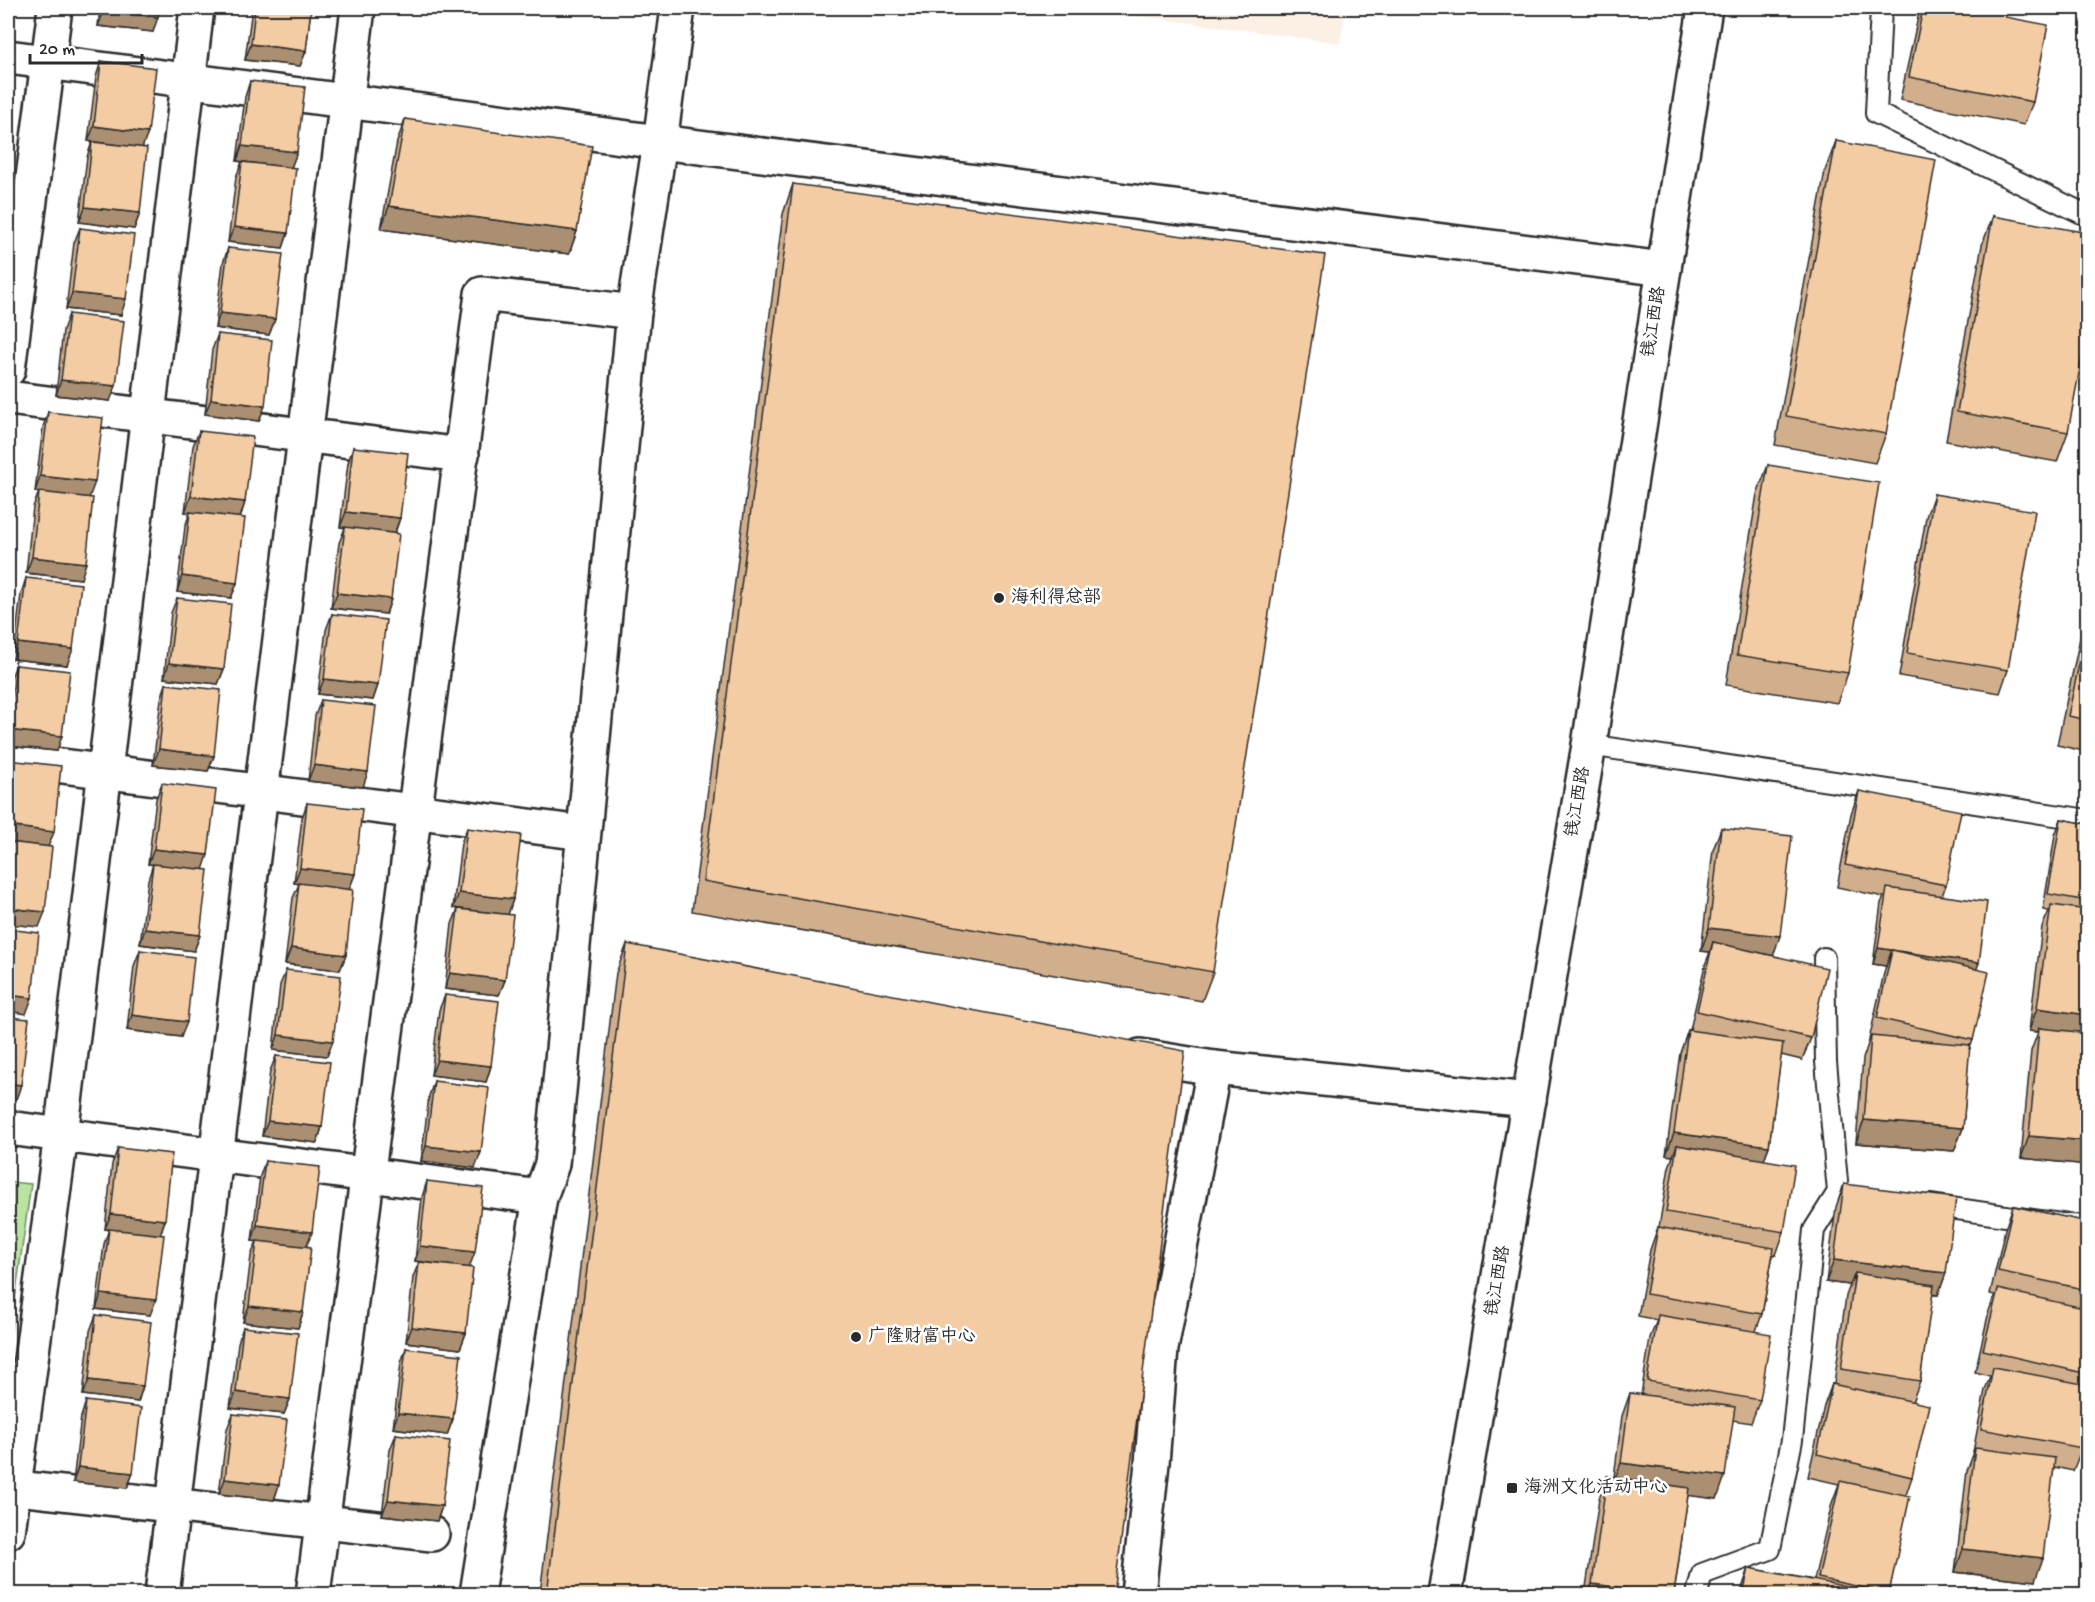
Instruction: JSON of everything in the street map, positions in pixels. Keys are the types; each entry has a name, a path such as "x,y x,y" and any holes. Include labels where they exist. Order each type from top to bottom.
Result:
{"street":[{"path":"8,370 55,8"},
{"path":"8,1532 10,1487 61,1135 198,8"},
{"path":"162,1594 358,8"},
{"path":"477,1594 540,1197 552,1164 633,312 660,142 678,8"},
{"name":"钱江西路","path":"1445,1594 1589,745 1705,8"},
{"path":"8,57 1664,269"},
{"path":"313,1594 482,294 633,312"},
{"path":"8,398 462,456"},
{"path":"8,759 583,833"},
{"path":"1109,1051 1214,1068 1529,1100"},
{"path":"1138,1594 1161,1349 1214,1068"},
{"path":"8,1128 540,1197"},
{"path":"10,1487 432,1534"}],"lane":[{"path":"1881,8 1876,112 2088,216"},
{"path":"1589,745 2088,820"},
{"path":"1697,1594 1702,1574 1770,1549 1791,1440 1814,1230 1838,1192 1826,1062 1824,958"},
{"path":"1838,1192 1861,1195"},
{"path":"1907,1202 2088,1226"}],"shaded area":[{"path":"1080,8 1346,8 1340,43"}],"green space":[{"path":"8,1182 31,1184 8,1349"}],"building":[{"path":"104,8 159,8 158,17 104,11"},
{"path":"255,8 311,8 306,51 251,44"},
{"path":"1923,8 2007,8 2005,17 2048,25 2033,102 1909,77"},
{"path":"101,61 156,68 148,133 94,126"},
{"path":"250,81 305,87 297,152 242,146"},
{"path":"405,119 592,146 577,231 389,206"},
{"path":"1836,141 1936,160 1886,434 1786,416"},
{"path":"92,142 147,148 140,213 85,207"},
{"path":"242,162 296,168 288,233 234,227"},
{"name":"海利得总部","path":"793,184 1325,255 1213,972 703,881"},
{"path":"1993,216 2088,233 2088,325 2068,432 1957,412"},
{"path":"80,228 134,235 126,299 72,293"},
{"path":"228,248 283,254 275,319 220,313"},
{"path":"69,314 124,321 116,386 61,380"},
{"path":"218,334 272,340 265,406 211,399"},
{"path":"48,412 103,418 95,482 40,476"},
{"path":"199,431 253,437 245,502 191,496"},
{"path":"353,447 408,453 400,518 346,512"},
{"path":"1768,465 1879,483 1848,673 1737,655"},
{"path":"39,492 93,498 86,563 32,557"},
{"path":"1934,494 2035,511 2008,670 1907,653"},
{"path":"190,512 245,518 237,583 182,576"},
{"path":"345,527 399,534 391,599 337,593"},
{"path":"26,578 81,584 73,649 18,643"},
{"path":"177,598 231,604 224,669 169,663"},
{"path":"332,614 386,620 378,685 324,679"},
{"path":"2088,622 2088,720 2068,716"},
{"path":"16,665 70,671 62,736 8,730"},
{"path":"166,684 221,690 214,756 159,749"},
{"path":"321,700 376,706 368,772 314,765"},
{"path":"8,760 61,766 54,832 8,826"},
{"path":"162,783 216,790 208,855 154,849"},
{"path":"1859,791 1961,811 1946,885 1845,865"},
{"path":"307,803 362,809 355,874 300,868"},
{"path":"2061,819 2088,824 2088,901 2048,894"},
{"path":"467,828 521,835 513,899 459,893"},
{"path":"1721,828 1792,836 1780,936 1709,928"},
{"path":"8,842 52,847 45,912 8,908"},
{"path":"153,864 208,870 200,935 145,929"},
{"path":"299,883 353,890 346,955 291,948"},
{"path":"1887,888 1987,902 1979,963 1878,948"},
{"path":"2051,905 2088,910 2088,1015 2037,1008"},
{"path":"458,909 513,915 505,980 450,973"},
{"path":"8,929 39,933 32,998 8,995"},
{"path":"1713,942 1827,968 1811,1038 1697,1011"},
{"name":"广隆财富中心","path":"627,944 1185,1051 1114,1594 547,1594"},
{"path":"140,950 194,957 187,1022 132,1015"},
{"path":"1892,950 1989,972 1973,1040 1877,1018"},
{"path":"286,970 341,976 333,1041 278,1035"},
{"path":"445,995 499,1001 491,1066 437,1060"},
{"path":"8,1017 29,1019 21,1085 8,1083"},
{"path":"2039,1028 2088,1033 2088,1141 2029,1136"},
{"path":"1688,1030 1783,1043 1769,1146 1674,1133"},
{"path":"1871,1036 1970,1045 1963,1128 1864,1120"},
{"path":"276,1056 330,1062 322,1127 268,1121"},
{"path":"434,1081 489,1088 481,1152 426,1146"},
{"path":"1677,1145 1795,1165 1784,1232 1666,1212"},
{"path":"118,1148 172,1154 165,1220 111,1214"},
{"path":"265,1161 320,1167 312,1232 257,1225"},
{"path":"427,1181 483,1188 475,1252 420,1246"},
{"path":"1844,1184 1956,1198 1946,1273 1834,1260"},
{"path":"2013,1206 2088,1222 2088,1290 1998,1271"},
{"path":"1658,1227 1774,1248 1762,1314 1646,1294"},
{"path":"109,1229 164,1235 156,1300 101,1294"},
{"path":"257,1241 311,1247 303,1312 249,1306"},
{"path":"419,1262 473,1268 466,1333 412,1327"},
{"path":"1855,1273 1934,1285 1920,1381 1841,1369"},
{"path":"1998,1289 2088,1309 2088,1374 1983,1350"},
{"path":"96,1315 151,1322 143,1386 89,1380"},
{"path":"1658,1315 1771,1334 1760,1400 1647,1381"},
{"path":"243,1327 298,1333 290,1399 236,1392"},
{"path":"406,1348 461,1355 453,1419 398,1413"},
{"path":"1993,1367 2088,1385 2088,1418 2082,1448 1981,1429"},
{"path":"1832,1384 1929,1405 1912,1477 1817,1454"},
{"path":"1630,1393 1735,1407 1725,1476 1621,1463"},
{"path":"86,1401 141,1408 133,1473 78,1467"},
{"path":"233,1414 287,1420 279,1485 225,1479"},
{"path":"396,1434 450,1441 442,1506 388,1500"},
{"path":"1975,1448 2055,1458 2043,1558 1963,1549"},
{"path":"1607,1476 1689,1488 1674,1594 1592,1584"},
{"path":"1840,1481 1910,1496 1889,1593 1818,1578"},
{"path":"1749,1568 1844,1586 1843,1594 1743,1594"}],"place":[{"name":"海利得总部","path":"999,598"},
{"name":"广隆财富中心","path":"856,1337"},
{"name":"海洲文化活动中心","path":"1512,1488"}]}
